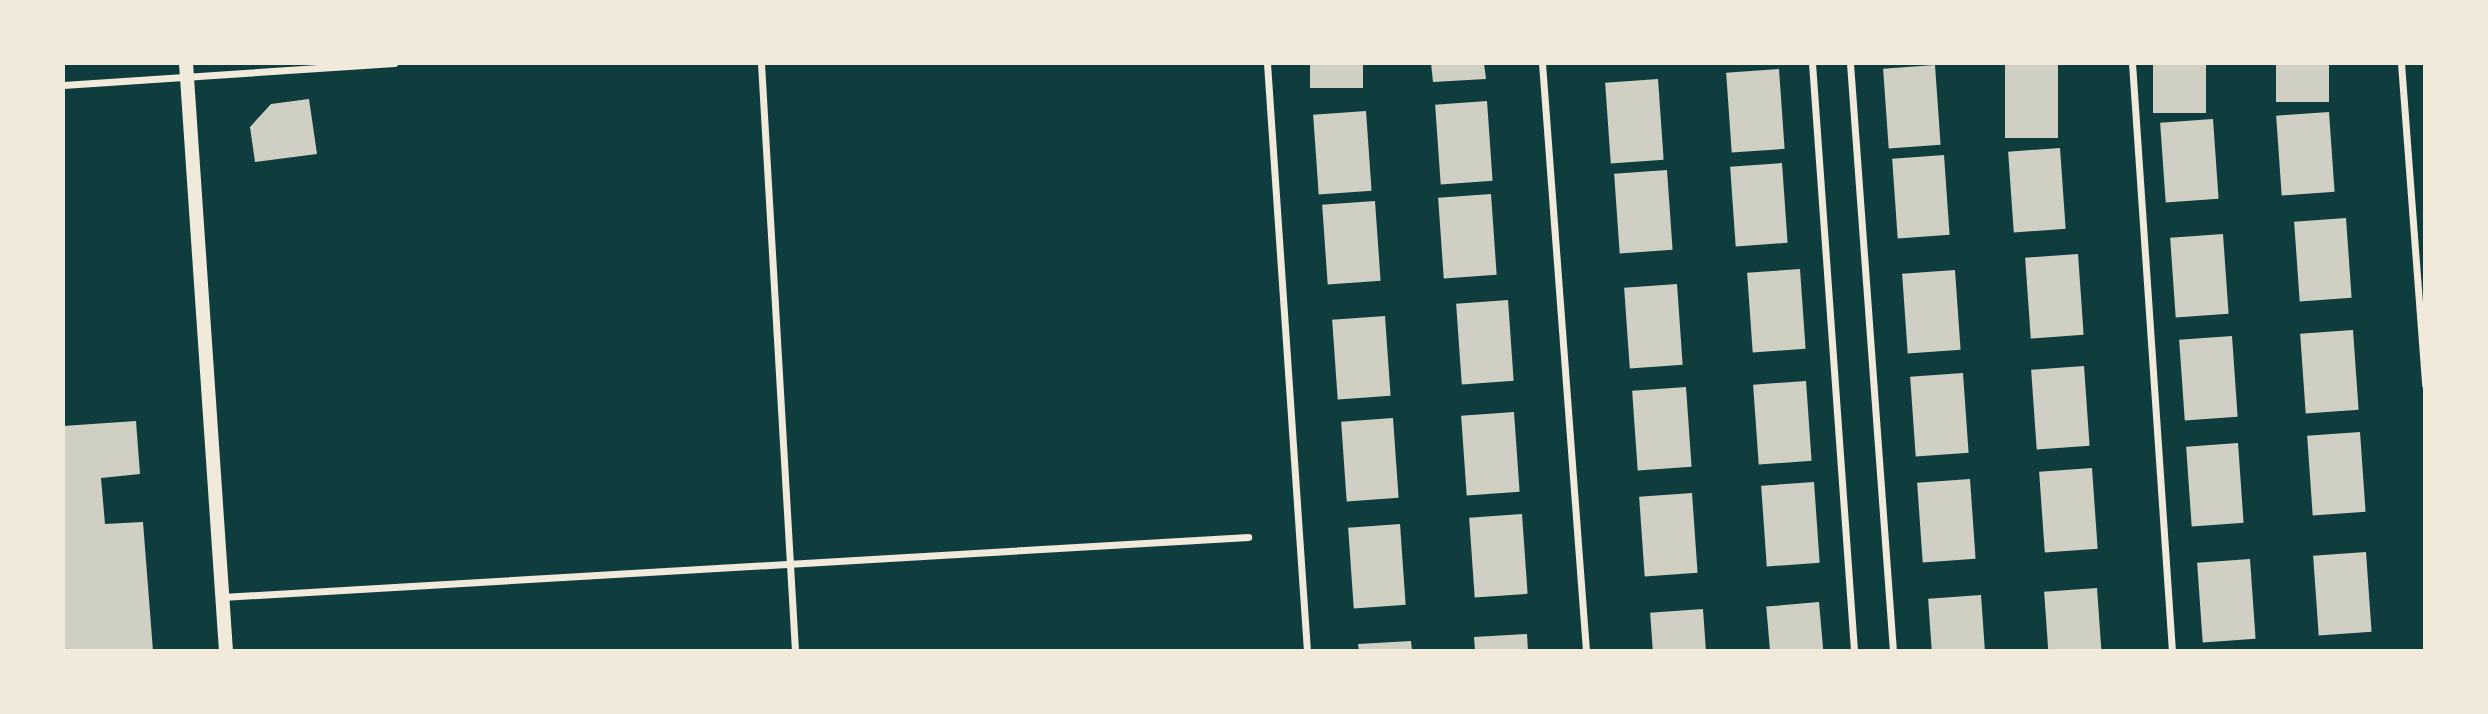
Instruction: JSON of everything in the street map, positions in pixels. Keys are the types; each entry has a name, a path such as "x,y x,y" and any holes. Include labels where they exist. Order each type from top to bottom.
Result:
{"main road":[{"path":"187,70 226,651"}],"street":[{"path":"63,85 187,70 394,63"},
{"path":"761,63 795,651"},
{"path":"1267,63 1307,651"},
{"path":"1542,63 1586,651"},
{"path":"1812,63 1854,651"},
{"path":"1850,63 1894,651"},
{"path":"2132,63 2172,651"},
{"path":"2401,63 2425,385"},
{"path":"222,597 1248,537"}],"building":[{"path":"1310,63 1363,63 1363,88 1310,88"},
{"path":"1431,63 1484,63 1486,79 1433,82"},
{"path":"2005,63 2058,63 2058,138 2005,138"},
{"path":"2153,63 2206,63 2206,113 2153,113"},
{"path":"2276,63 2329,63 2329,102 2276,102"},
{"path":"1935,65 1941,145 1889,148 1883,69"},
{"path":"1779,69 1785,149 1732,153 1726,73"},
{"path":"1658,79 1664,160 1611,163 1605,83"},
{"path":"309,99 317,154 255,162 250,127 271,104"},
{"path":"1487,101 1493,181 1441,184 1435,105"},
{"path":"1366,111 1372,191 1319,195 1313,115"},
{"path":"2329,112 2335,192 2282,196 2276,116"},
{"path":"2213,119 2219,199 2166,203 2160,123"},
{"path":"2060,148 2066,229 2014,232 2008,152"},
{"path":"1944,155 1950,235 1898,238 1892,159"},
{"path":"1782,163 1788,243 1736,246 1730,167"},
{"path":"1667,170 1673,250 1620,254 1614,174"},
{"path":"1491,194 1497,275 1444,278 1438,198"},
{"path":"1375,201 1381,281 1328,285 1322,205"},
{"path":"2346,218 2352,298 2300,301 2294,222"},
{"path":"2223,234 2229,314 2176,318 2170,238"},
{"path":"2078,254 2084,335 2031,338 2025,258"},
{"path":"1800,269 1806,349 1753,353 1747,273"},
{"path":"1955,270 1961,350 1908,354 1902,274"},
{"path":"1677,284 1683,365 1630,368 1624,288"},
{"path":"1508,300 1514,381 1462,384 1456,304"},
{"path":"1385,316 1391,396 1338,400 1332,320"},
{"path":"2353,330 2359,410 2306,414 2300,334"},
{"path":"2232,336 2238,417 2185,420 2179,340"},
{"path":"2084,366 2090,446 2037,450 2031,370"},
{"path":"1963,373 1969,453 1916,457 1910,377"},
{"path":"1806,381 1812,461 1759,465 1753,385"},
{"path":"1686,387 1692,467 1638,471 1632,391"},
{"path":"1514,412 1520,492 1467,496 1461,416"},
{"path":"1393,418 1399,498 1347,501 1341,422"},
{"path":"136,421 140,474 101,478 105,524 143,522 153,651 63,651 63,426"},
{"path":"2360,432 2366,512 2313,516 2307,436"},
{"path":"2238,443 2244,523 2192,526 2186,447"},
{"path":"2092,468 2098,549 2045,552 2039,472"},
{"path":"1970,479 1976,559 1923,563 1917,483"},
{"path":"1814,482 1820,563 1767,566 1761,486"},
{"path":"1692,493 1698,573 1645,577 1639,497"},
{"path":"1522,514 1528,594 1475,598 1469,518"},
{"path":"1400,524 1406,605 1354,608 1348,528"},
{"path":"2366,552 2372,632 2319,636 2313,556"},
{"path":"2250,559 2256,639 2203,643 2197,563"},
{"path":"2097,588 2101,651 2048,651 2044,592"},
{"path":"1981,595 1985,651 1932,651 1928,599"},
{"path":"1819,602 1823,651 1770,651 1766,607"},
{"path":"1703,609 1706,651 1653,651 1650,613"},
{"path":"1527,634 1528,651 1475,651 1474,637"},
{"path":"1411,641 1412,651 1359,651 1358,644"}]}
